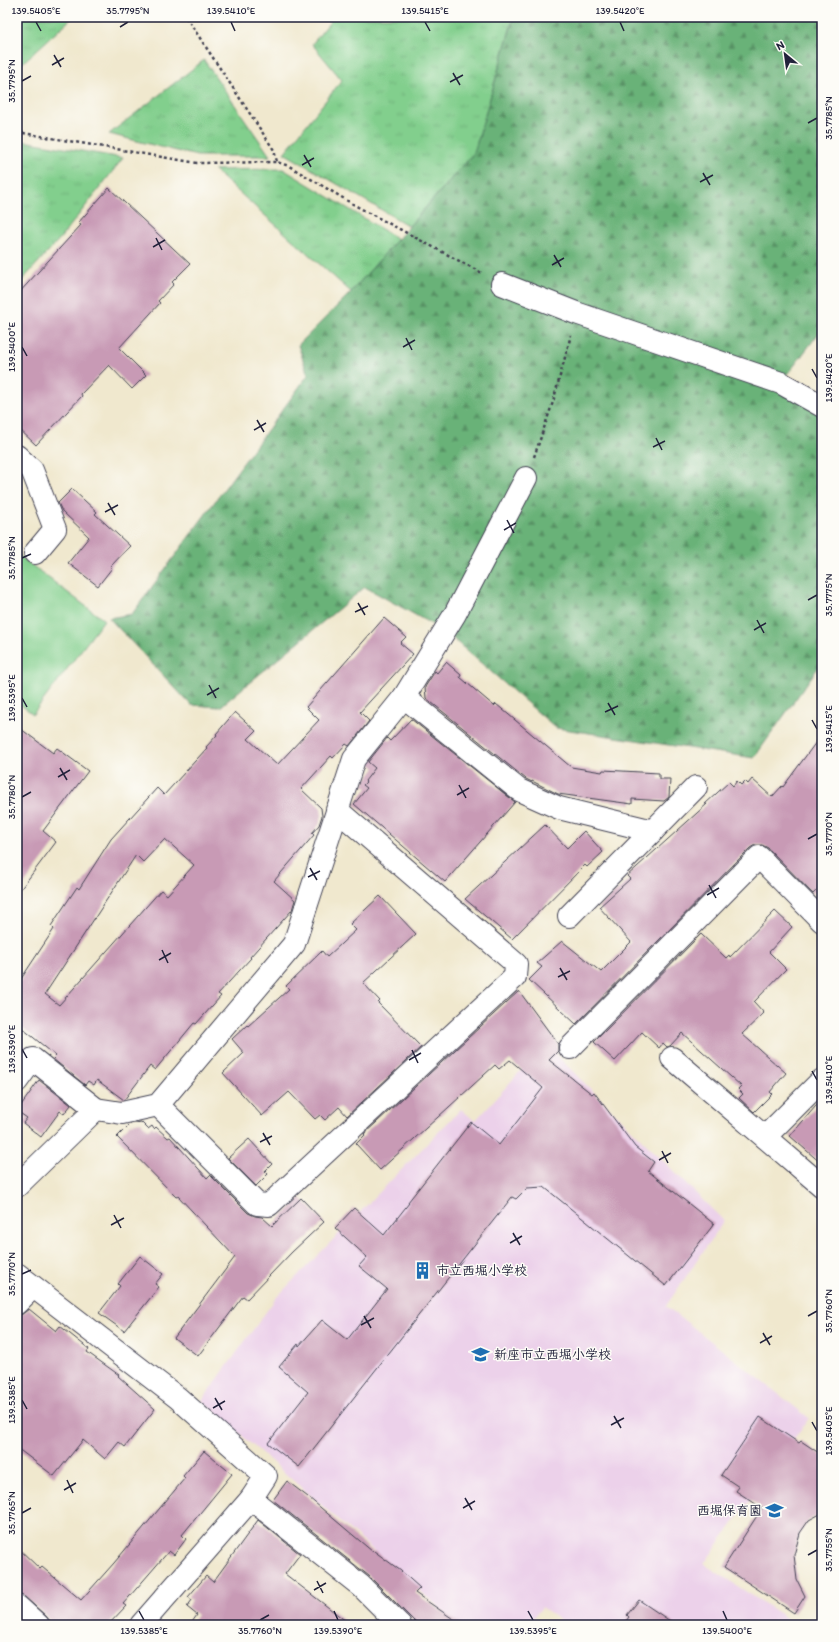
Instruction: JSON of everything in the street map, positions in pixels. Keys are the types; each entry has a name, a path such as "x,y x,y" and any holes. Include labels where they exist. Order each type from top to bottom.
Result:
{"street":[{"path":"502,284 576,313 781,383 822,406"},
{"path":"17,456 32,470 55,529 35,553"},
{"path":"17,1081 33,1059 96,1108 122,1113 158,1105 294,944 354,759 404,697 455,614 526,478"},
{"path":"404,697 519,790 559,808 653,831"},
{"path":"569,916 696,787"},
{"path":"158,1105 257,1204 269,1205 515,977 516,964 337,810"},
{"path":"570,1048 759,857 822,921"},
{"path":"672,1058 822,1186"},
{"path":"765,1137 822,1080"},
{"path":"17,1186 96,1108"},
{"path":"17,1303 25,1280 178,1398 266,1476 251,1498 141,1625"},
{"path":"251,1498 361,1586 400,1625"},
{"path":"17,1606 38,1625"}],"path":[{"path":"186,17 274,150 277,162"},
{"path":"17,132 197,163 277,162 288,166 358,207 502,284"},
{"path":"526,478 553,402 576,313"}],"shaded area":[{"name":"新座市立西堀小学校","path":"545,1044 724,1221 666,1306 809,1418 704,1564 797,1625 568,1625 542,1607 528,1625 459,1625 202,1401 276,1298 461,1109 475,1121"}],"green space":[{"path":"17,17 73,17 17,68"},
{"path":"334,17 510,17 513,19 474,153 409,226 284,153 342,80 312,44"},
{"path":"510,17 822,17 822,329 781,383 822,406 822,662 754,758 556,728 444,631 365,587 220,707 191,705 109,618 132,614 308,375 298,345 351,292 474,153 513,20"},
{"path":"204,60 270,156 197,156 109,134"},
{"path":"17,140 123,158 63,235 17,286"},
{"path":"283,169 398,239 351,292 214,170"},
{"path":"17,554 104,620 33,714 17,702"}],"building":[{"path":"109,188 190,264 172,282 174,284 158,301 160,303 119,348 146,375 132,389 109,365 36,445 17,427 17,295 81,225 78,223"},
{"path":"72,489 97,512 95,514 130,546 110,567 112,568 98,586 68,563 89,537 62,511 58,503"},
{"path":"384,618 406,637 400,643 413,654 360,712 369,721 349,746 346,744 333,758 331,756 301,789 321,808 322,816 319,825 312,833 314,835 274,881 295,900 292,910 218,994 221,996 196,1024 194,1023 155,1070 150,1066 124,1100 97,1080 94,1085 88,1081 85,1085 53,1059 56,1056 17,1024 17,985 54,929 51,926 77,887 79,889 111,839 157,788 164,795 207,748 206,747 217,735 216,734 235,712 256,731 248,739 277,765 319,720 306,707","holes":["165,839 194,865 167,895 161,890 59,1005 45,994 136,855 143,862"]},
{"path":"446,662 461,675 460,677 494,706 496,704 571,767 602,772 603,770 659,773 659,779 670,779 669,797 664,801 632,799 632,804 558,794 526,779 426,698 425,687 435,671 437,673"},
{"path":"411,719 515,802 445,882 354,804 367,788 363,785 375,768 368,762 387,738 390,741"},
{"path":"17,726 53,753 57,748 88,771 43,831 56,842 17,894"},
{"path":"822,734 822,885 813,894 768,848 762,845 755,845 750,848 576,1024 529,980 542,967 537,963 562,941 601,972 631,942 599,907 630,879 627,876 707,804 705,804 729,782 733,786 737,781 741,785 745,781 748,784 752,779 772,797 782,786 783,787"},
{"path":"545,825 567,848 584,831 603,852 587,867 585,865 512,939 465,899"},
{"path":"380,896 416,934 363,983 380,1001 378,1003 421,1047 347,1116 339,1107 325,1120 320,1115 315,1119 289,1092 262,1116 223,1073 244,1053 232,1039 289,989 286,986 322,951 327,957 356,930 350,924"},
{"path":"775,911 792,927 769,952 786,969 754,1002 764,1013 742,1034 786,1073 770,1092 772,1094 754,1112 739,1098 743,1094 738,1089 741,1086 682,1033 670,1046 667,1047 663,1043 659,1048 642,1032 615,1061 594,1042 701,934 726,958 729,955 730,957"},
{"name":"市立西堀小学校","path":"519,991 558,1044 558,1051 549,1060 592,1094 594,1092 635,1147 654,1162 648,1171 714,1224 666,1286 544,1187 527,1188 516,1199 512,1197 299,1467 268,1443 308,1392 279,1367 298,1344 299,1346 322,1320 347,1340 387,1289 359,1266 367,1257 335,1228 354,1208 384,1235 471,1122 499,1145 543,1088 510,1060 499,1069 495,1065 380,1170 356,1144 365,1135 364,1134"},
{"path":"39,1080 71,1105 64,1114 60,1111 41,1137 23,1123 27,1118 17,1111"},
{"path":"822,1099 822,1164 790,1136"},
{"path":"141,1122 148,1129 152,1126 154,1129 156,1127 168,1138 170,1137 207,1178 210,1175 248,1213 262,1217 272,1226 301,1198 324,1222 292,1252 247,1299 243,1296 198,1356 174,1338 235,1257 178,1196 176,1197 117,1137 130,1124"},
{"path":"249,1139 272,1164 265,1171 268,1174 256,1186 228,1158"},
{"path":"140,1256 163,1274 155,1284 159,1287 124,1331 99,1313 120,1286 118,1284"},
{"path":"29,1309 56,1331 60,1326 89,1349 87,1352 119,1375 118,1376 155,1409 125,1447 119,1442 105,1459 83,1440 54,1476 17,1448 17,1315 21,1315"},
{"path":"760,1417 799,1443 801,1441 822,1455 822,1513 809,1520 800,1533 794,1555 797,1580 805,1596 794,1613 724,1567 762,1508 736,1491 739,1487 721,1475"},
{"path":"204,1451 232,1474 182,1535 186,1539 174,1555 169,1551 123,1604 126,1606 108,1625 50,1625 50,1621 46,1616 25,1597 17,1594 17,1547 40,1569 42,1567 81,1600 185,1478 183,1476"},
{"path":"287,1481 373,1552 374,1551 401,1571 420,1588 415,1593 462,1625 418,1625 369,1576 273,1500"},
{"path":"258,1520 300,1554 285,1574 351,1625 313,1625 308,1621 305,1625 190,1625 197,1615 187,1607 192,1600 188,1597 206,1576 213,1582"},
{"path":"639,1600 676,1625 623,1625 629,1617 627,1615"}],"place":[{"name":"市立西堀小学校","path":"423,1270"},
{"name":"新座市立西堀小学校","path":"481,1354"},
{"name":"西堀保育園","path":"775,1510"}]}
